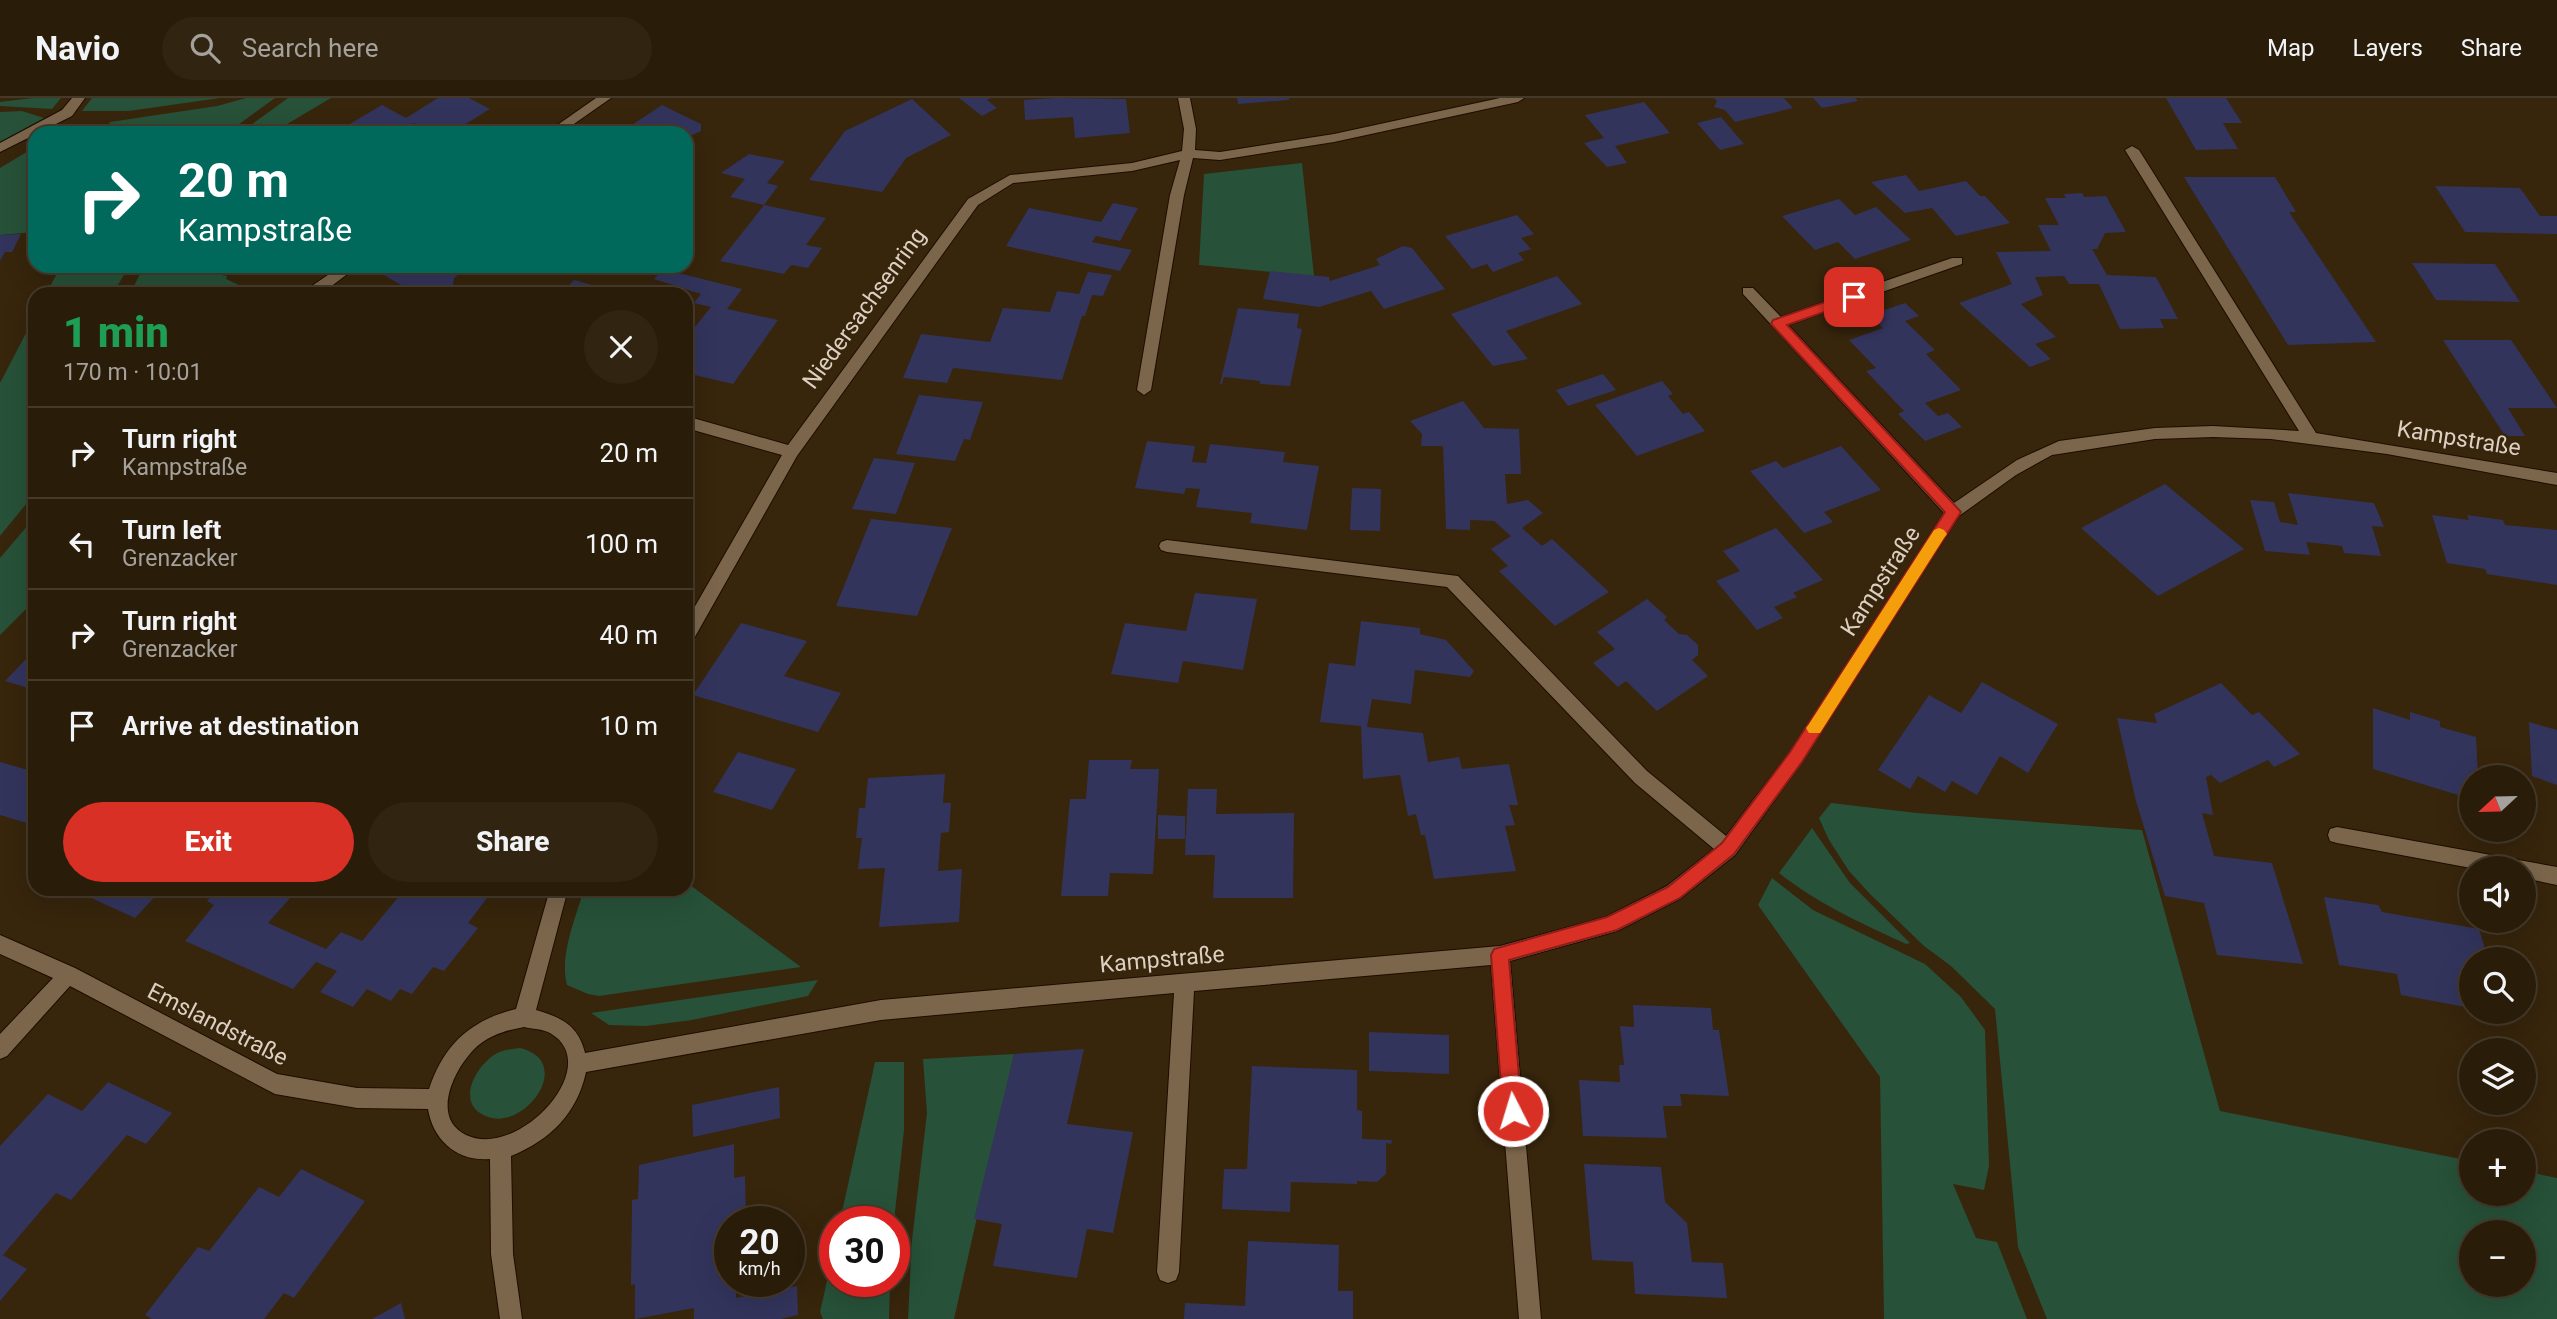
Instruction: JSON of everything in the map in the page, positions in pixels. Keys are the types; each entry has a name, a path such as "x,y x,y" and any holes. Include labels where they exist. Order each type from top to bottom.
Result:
{"street":[{"path":"42,126 67,113 79,98"},
{"path":"563,126 605,98"},
{"path":"1144,390 1177,195 1188,154 1190,129 1184,98"},
{"name":"Niedersachsenring","path":"693,625 792,452 973,202 1010,179 1132,167 1188,154 1220,156 1334,138 1518,98"},
{"path":"0,148 28,133"},
{"path":"2132,150 2311,438"},
{"path":"1777,324 1956,261"},
{"path":"320,287 341,273"},
{"path":"1748,291 1953,512"},
{"path":"693,424 792,452"},
{"name":"Kampstraße","path":"578,1064 881,1010 1500,955 1610,925 1674,892 1728,849 1796,757 1953,512 2049,450 2130,435 2216,431 2311,438 2557,479"},
{"path":"1167,546 1452,581 1641,777 1728,849"},
{"path":"2337,835 2459,858"},
{"path":"2536,872 2557,876"},
{"path":"524,1017 557,896"},
{"name":"Emslandstraße","path":"0,944 68,975 275,1084 357,1098 436,1099"},
{"path":"1500,955 1530,1319"},
{"path":"0,1049 68,975"},
{"path":"1168,1272 1185,981"},
{"path":"541,1018 556,1024 569,1034 576,1048 578,1064 568,1101 555,1118 520,1143 500,1149 480,1149 461,1144 447,1133 439,1117 436,1099 451,1060 465,1043 483,1029 503,1020 541,1018"},
{"path":"500,1149 502,1254 511,1319"}],"green space":[{"path":"61,98 52,109 0,106 0,102"},
{"path":"92,98 220,98 129,111 82,111"},
{"path":"246,98 275,98 237,126 109,124 110,122 217,106"},
{"path":"288,98 331,98 284,126 250,126"},
{"path":"22,111 44,118 0,142 0,112"},
{"path":"28,151 28,233 0,235 0,168"},
{"path":"1302,163 1314,276 1199,265 1204,174"},
{"path":"57,273 124,275 116,287 50,287"},
{"path":"140,273 209,273 227,276 226,279 243,287 134,287"},
{"path":"28,329 28,502 0,536 0,383"},
{"path":"28,525 28,607 0,635 0,558"},
{"path":"1831,803 1917,813 2142,830 2220,1111 2459,1159 2459,1206 2536,1206 2536,1174 2557,1178 2557,1319 2047,1319 2018,1247 1995,1009 1870,894 1849,871 1829,840 1819,818"},
{"path":"1812,828 1850,883 1910,943 1906,944 1840,912 1779,873"},
{"path":"1772,878 1813,910 1925,964 1961,997 1985,1030 1989,1166 1984,1190 1953,1184 1976,1238 1997,1242 2027,1319 1884,1319 1880,1077 1758,905"},
{"path":"693,887 801,967 599,996 588,994 567,985 565,962 582,896 693,896"},
{"path":"818,980 808,996 692,1020 646,1026 609,1025 591,1013"},
{"path":"520,1048 537,1056 544,1068 544,1082 537,1096 525,1108 511,1116 495,1119 480,1113 474,1107 470,1091 476,1074 494,1055"},
{"path":"1014,1054 954,1319 908,1319 912,1240 927,1113 923,1059"},
{"path":"875,1062 904,1062 904,1130 896,1206 843,1206"},
{"path":"823,1297 890,1297 889,1319 823,1319 820,1312"}],"building":[{"path":"438,98 469,98 490,109 462,126 419,126 414,123 409,126 346,126 382,105 406,118"},
{"path":"959,98 991,98 987,100 997,108 982,116"},
{"path":"1237,98 1289,98 1289,100 1238,104"},
{"path":"1714,98 1784,98 1793,108 1735,122 1725,110 1714,107 1717,101"},
{"path":"1813,98 1855,98 1858,101 1822,108"},
{"path":"2166,98 2226,98 2242,123 2223,123 2238,149 2196,150"},
{"path":"912,99 951,135 906,158 882,192 809,180 845,131"},
{"path":"1126,99 1130,133 1075,138 1073,117 1025,120 1024,100"},
{"path":"1644,102 1670,133 1615,146 1627,163 1607,167 1584,143 1604,138 1585,115"},
{"path":"662,105 701,124 701,131 693,135 693,126 630,126"},
{"path":"1721,117 1744,144 1720,150 1697,123"},
{"path":"749,154 785,161 767,183 778,186 764,205 730,197 745,179 721,173"},
{"path":"1906,175 1919,191 1966,181 1980,196 1985,196 2010,223 1956,236 1932,208 1905,213 1871,182"},
{"path":"2184,177 2275,177 2296,212 2289,212 2376,342 2288,345"},
{"path":"2435,186 2520,188 2540,216 2557,216 2557,234 2465,232"},
{"path":"2082,193 2084,197 2106,196 2126,232 2105,233 2097,249 2092,249 2107,275 2156,277 2178,319 2160,319 2164,328 2120,329 2099,284 2069,284 2064,276 2035,277 2043,295 2021,304 2056,337 2035,344 2051,359 2030,367 1959,303 2012,284 1996,252 2051,251 2038,225 2059,225 2045,198 2066,198 2064,194"},
{"path":"1839,199 1855,215 1876,207 1911,240 1855,259 1838,242 1815,250 1782,216"},
{"path":"1113,203 1138,208 1120,241 1096,236 1092,242 1132,250 1120,271 1006,246 1029,208 1101,222"},
{"path":"764,205 826,218 806,245 822,248 808,268 791,265 784,274 720,261"},
{"path":"1517,215 1534,234 1521,238 1531,249 1518,253 1524,260 1493,272 1487,264 1472,269 1445,236"},
{"path":"21,234 12,252 5,252 0,261 0,235"},
{"path":"1403,246 1412,248 1445,289 1384,309 1371,291 1319,307 1263,299 1270,271 1329,277 1330,281 1380,265 1376,259"},
{"path":"2412,263 2495,264 2520,302 2436,300"},
{"path":"1088,272 1112,275 1103,296 1092,295 1085,316 1082,316 1062,380 953,368 947,383 903,378 921,334 990,342 1003,308 1050,312 1057,291 1079,294"},
{"path":"461,273 454,278 450,287 405,287 382,274"},
{"path":"659,273 679,273 742,289 727,309 778,320 733,384 693,375 693,329 711,307 694,303 701,294 693,291 693,287 679,287 654,279"},
{"path":"1557,276 1582,304 1506,331 1528,359 1493,366 1451,314"},
{"path":"574,280 599,287 568,287"},
{"path":"1905,303 1919,316 1905,321 1935,350 1926,354 1961,390 1925,403 1938,416 1948,413 1962,427 1925,441 1898,414 1904,411 1866,371 1876,368 1849,340 1883,328 1870,315"},
{"path":"1238,308 1299,314 1297,328 1302,329 1290,386 1224,377 1220,384"},
{"path":"2443,340 2511,340 2557,408 2508,408 2525,436 2505,436"},
{"path":"1603,374 1616,390 1568,406 1556,390"},
{"path":"1662,381 1673,394 1668,396 1683,414 1689,412 1705,431 1637,456 1595,405"},
{"path":"919,395 983,402 970,440 964,439 955,461 896,454"},
{"path":"1463,401 1484,428 1519,429 1521,474 1505,474 1507,504 1528,500 1543,513 1522,528 1542,546 1552,539 1609,592 1555,626 1499,571 1508,566 1491,549 1511,536 1494,521 1470,520 1470,530 1446,529 1443,446 1421,446 1422,434 1410,421"},
{"path":"1147,441 1195,446 1192,462 1206,463 1210,444 1285,452 1283,462 1319,466 1307,530 1250,523 1252,513 1196,507 1200,489 1186,488 1184,494 1135,488"},
{"path":"1841,446 1881,490 1824,512 1833,522 1804,533 1750,471 1776,461 1783,468"},
{"path":"874,458 915,463 896,514 852,509"},
{"path":"2165,484 2244,549 2158,596 2081,528"},
{"path":"1352,488 1381,489 1380,531 1350,530"},
{"path":"2288,493 2374,503 2384,527 2372,526 2381,556 2344,553 2342,546 2306,542 2310,555 2265,551 2250,500 2274,502 2280,522 2298,525"},
{"path":"2432,515 2469,520 2467,515 2503,520 2505,525 2557,530 2557,585 2487,574 2485,569 2447,563"},
{"path":"871,519 952,528 917,616 836,606"},
{"path":"1776,528 1823,580 1793,593 1797,597 1774,607 1783,618 1757,630 1716,581 1740,571 1723,551"},
{"path":"1195,593 1257,599 1243,670 1183,661 1178,683 1111,674 1125,623 1186,631"},
{"path":"1647,599 1667,617 1664,620 1679,634 1687,635 1698,645 1698,655 1692,660 1708,676 1657,711 1626,681 1618,687 1593,663 1615,649 1597,632"},
{"path":"1361,621 1420,628 1420,634 1446,640 1474,671 1470,677 1415,670 1411,704 1372,699 1367,727 1423,733 1428,762 1459,757 1462,769 1509,764 1518,805 1509,805 1515,825 1505,826 1516,871 1434,879 1425,835 1421,835 1416,814 1408,816 1400,775 1363,779 1361,726 1320,722 1329,663 1355,666"},
{"path":"741,623 807,641 784,676 841,693 818,732 693,695"},
{"path":"28,657 28,688 5,681"},
{"path":"1982,682 2058,724 2028,773 2000,756 1977,795 1952,781 1945,792 1918,776 1910,789 1878,770 1929,695 1961,713"},
{"path":"2221,683 2252,715 2259,712 2300,754 2274,767 2268,760 2220,783 2211,775 2206,777 2213,815 2202,813 2214,856 2272,863 2303,964 2217,955 2204,903 2165,896 2136,801 2117,718 2157,723 2154,714"},
{"path":"2373,708 2410,720 2410,712 2440,721 2440,727 2476,737 2477,765 2459,765 2459,795 2373,769"},
{"path":"2529,722 2557,730 2557,785 2536,777 2536,765 2531,765"},
{"path":"738,752 796,769 772,810 713,792"},
{"path":"1089,760 1132,760 1130,769 1159,769 1153,874 1110,873 1108,896 1061,896 1070,799 1086,799"},
{"path":"0,762 28,770 28,823 0,815"},
{"path":"945,774 943,803 951,803 949,832 941,833 938,871 962,869 959,922 879,927 885,868 858,869 862,838 856,838 859,808 865,808 868,778"},
{"path":"1188,789 1217,789 1216,814 1294,813 1293,898 1213,898 1215,855 1185,855"},
{"path":"1158,815 1185,816 1185,839 1158,839"},
{"path":"87,896 155,896 135,918"},
{"path":"212,896 292,896 268,923 326,949 341,932 362,941 399,896 488,896 468,923 478,928 444,971 433,967 412,994 400,989 391,1001 367,989 353,1007 320,992 337,971 316,962 293,989 185,941 214,905 207,901"},
{"path":"2324,897 2378,905 2382,912 2459,925 2459,933 2480,933 2484,947 2459,947 2459,1006 2401,995 2397,974 2339,965"},
{"path":"1633,1005 1711,1008 1713,1030 1719,1030 1729,1096 1680,1094 1682,1106 1663,1106 1667,1138 1583,1136 1579,1080 1620,1082 1619,1065 1624,1065 1620,1026 1634,1027"},
{"path":"1369,1032 1449,1035 1449,1074 1369,1071"},
{"path":"1084,1049 1067,1124 1133,1132 1113,1233 1087,1229 1077,1278 993,1266 1002,1224 974,1219 1014,1054"},
{"path":"1252,1066 1357,1070 1357,1110 1362,1111 1362,1139 1392,1140 1391,1144 1386,1143 1386,1174 1377,1182 1357,1181 1357,1184 1291,1182 1290,1212 1222,1209 1224,1169 1247,1169"},
{"path":"108,1082 172,1113 146,1144 127,1135 71,1200 56,1193 3,1255 27,1269 0,1301 0,1146 48,1094 82,1111"},
{"path":"779,1087 780,1118 693,1137 692,1105"},
{"path":"734,1144 734,1178 745,1176 746,1206 714,1206 714,1297 797,1297 798,1315 781,1319 694,1319 694,1308 635,1319 635,1284 631,1285 632,1200 638,1199 639,1165"},
{"path":"1584,1164 1661,1167 1665,1202 1687,1223 1692,1262 1723,1263 1727,1298 1635,1294 1633,1262 1592,1260"},
{"path":"301,1169 365,1201 294,1298 284,1293 264,1319 152,1319 145,1315 198,1247 209,1251 259,1187 279,1197"},
{"path":"1248,1241 1339,1245 1338,1291 1353,1291 1353,1319 1184,1319 1185,1303 1245,1306"},
{"path":"401,1303 405,1319 372,1319"}],"slow traffic":[{"path":"1814,728 1939,534"}],"route":[{"path":"1513,1111 1500,955 1610,925 1674,892 1728,849 1796,757 1953,512 1777,324 1854,297"}]}
